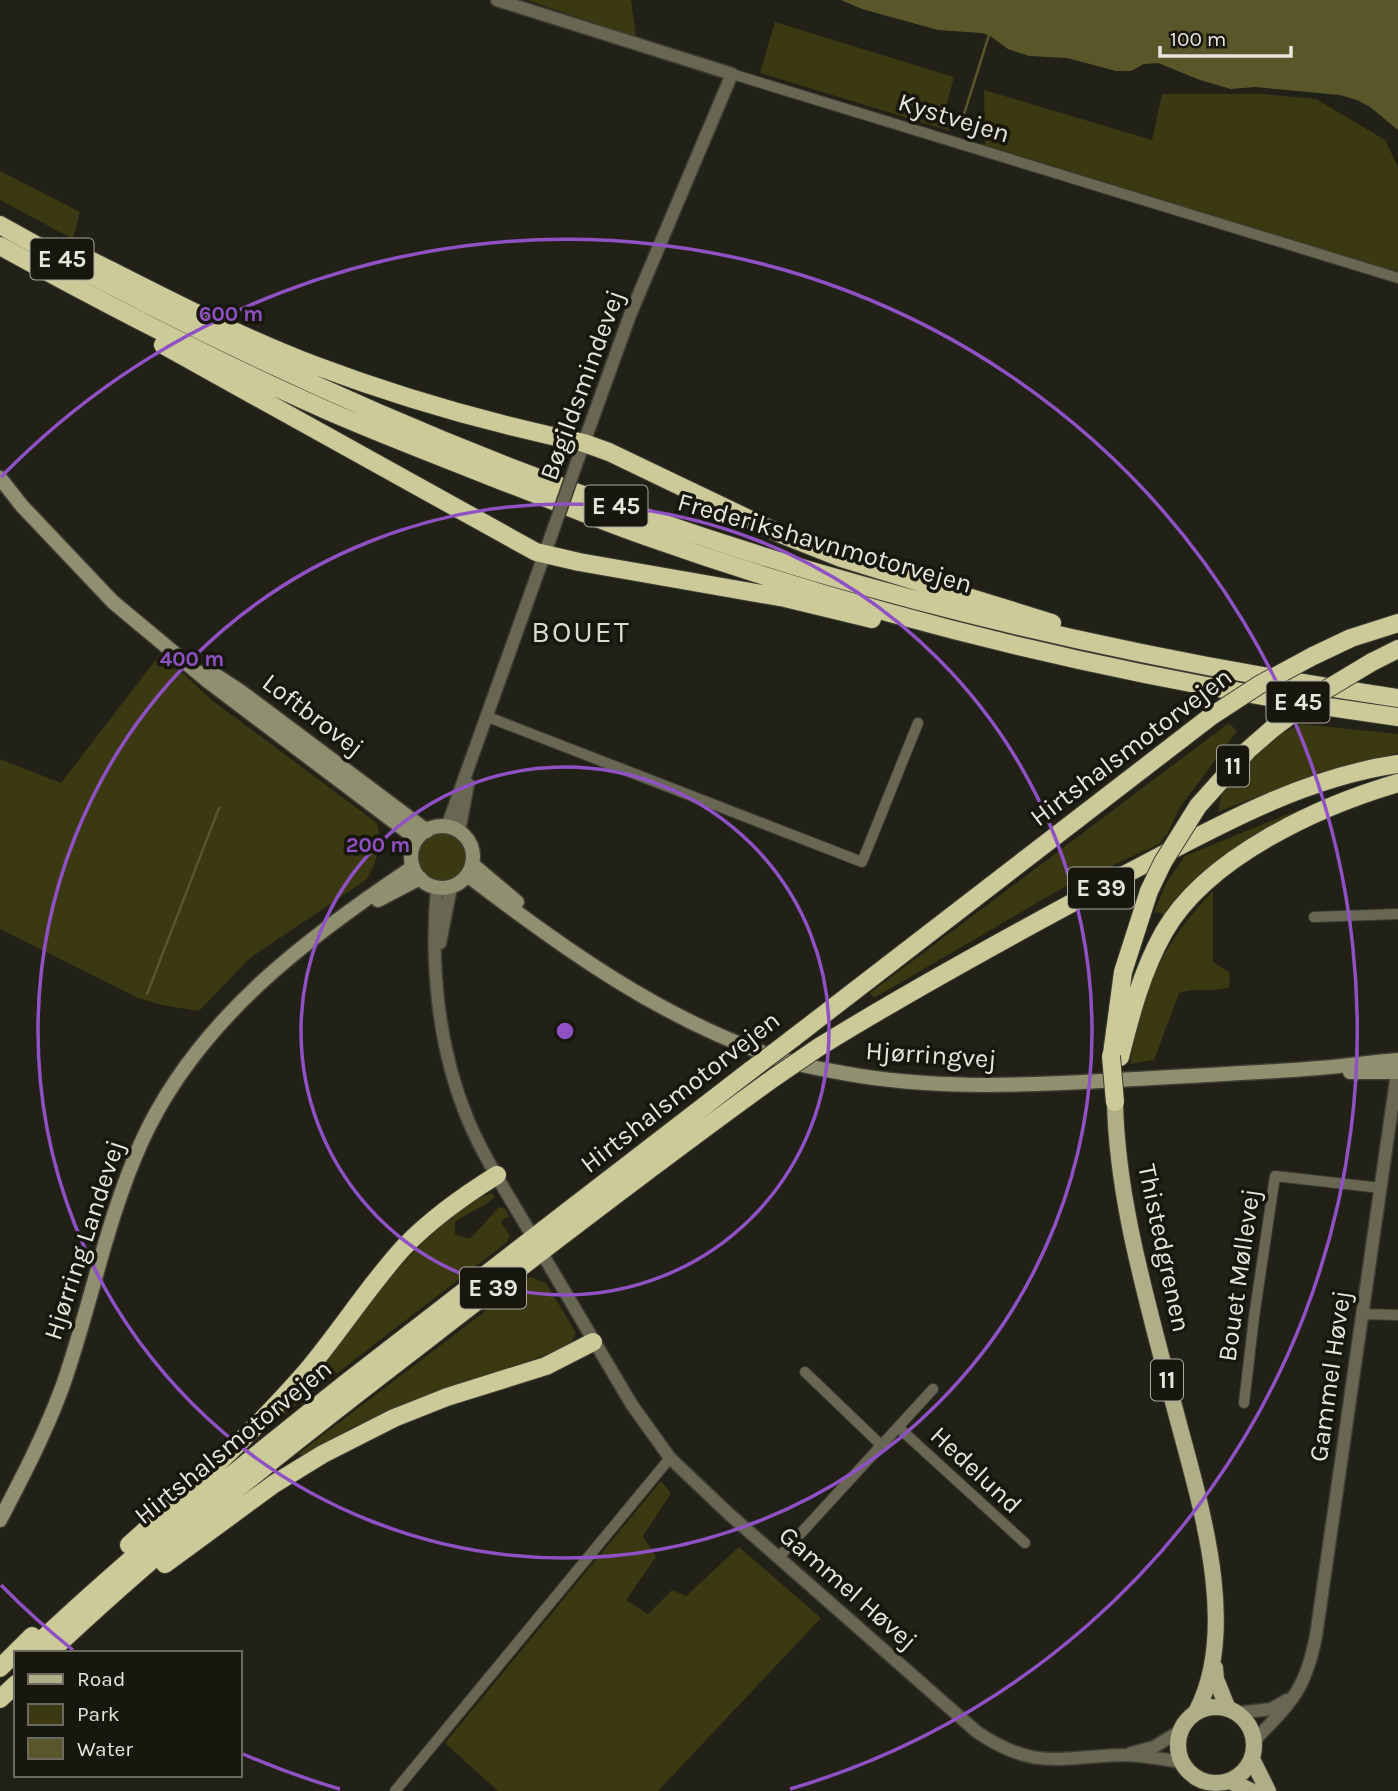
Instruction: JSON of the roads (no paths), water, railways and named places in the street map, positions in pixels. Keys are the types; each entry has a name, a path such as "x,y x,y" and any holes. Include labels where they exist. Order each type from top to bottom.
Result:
{"highway":[{"path":"0,214 164,297 312,364 581,451 609,452 778,533 841,558 1028,616 1224,670"},
{"name":"Frederikshavnmotorvejen","path":"0,225 148,304 305,380 426,433 659,522 815,572 1026,628 1224,670 1398,698"},
{"path":"0,248 97,308 254,397 544,555 785,598 1069,665 1198,684"},
{"name":"Frederikshavnmotorvejen","path":"0,248 178,341 328,411 645,536 872,607 1069,657 1198,684 1398,717"},
{"name":"Hirtshalsmotorvejen","path":"30,1651 112,1575 388,1350 1210,717 1259,685 1313,656 1352,638 1398,623"},
{"name":"11","path":"1115,1107 1123,972 1149,891 1169,851 1198,806 1248,750 1317,695 1398,649"},
{"name":"Hirtshalsmotorvejen","path":"51,1651 147,1564 315,1425 558,1238 819,1047 891,1003 1225,822 1320,783 1376,767 1398,764"},
{"name":"11","path":"1116,1057 1152,954 1166,928 1206,883 1251,848 1321,810 1398,783"},
{"path":"18,1651 106,1566 205,1477 258,1424 305,1372 403,1249 431,1221 497,1175"},
{"path":"59,1651 227,1517 323,1454 405,1414 460,1393 547,1366 593,1342"},
{"path":"0,1668 14,1655"},
{"path":"7,1689 14,1670"}],"main road":[{"name":"Loftbrovej","path":"0,478 22,506 105,593 209,682 422,835"},
{"name":"Loftbrovej","path":"0,488 22,506"},
{"path":"453,829 471,846 470,869 444,887 417,873 412,853 422,835 453,829"},
{"name":"Hjørringvej","path":"470,869 568,947 638,994 709,1031 782,1060 859,1076 930,1085 979,1086 1397,1066"},
{"name":"Hjørring Landevej","path":"0,1520 28,1468 63,1386 115,1209 141,1142 172,1086 205,1041 247,993 289,956 345,916 417,873"},
{"name":"Thistedgrenen","path":"1115,1107 1124,1193 1146,1296 1205,1527 1213,1569 1213,1648 1208,1686 1196,1712"},
{"name":"Thistedgrenen","path":"1213,1648 1216,1679 1233,1711"},
{"path":"1196,1712 1211,1707 1233,1711"},
{"name":"11","path":"1233,1711 1249,1725 1254,1741"},
{"name":"11","path":"1180,1731 1196,1712"},
{"path":"1180,1731 1177,1747 1181,1762 1186,1770 1211,1784 1230,1782 1243,1773 1252,1759 1254,1741"},
{"path":"1252,1759 1268,1791"},
{"path":"1230,1782 1251,1791"}],"street":[{"name":"Kystvejen","path":"497,0 1398,278"},
{"name":"Bøgildsmindevej","path":"453,829 473,758 630,315 732,74"},
{"path":"488,717 862,862 918,723"},
{"path":"444,887 436,961 441,1018 452,1073 472,1127 528,1229"},
{"path":"1314,917 1398,914"},
{"name":"Gammel Høvej","path":"1254,1741 1296,1695 1310,1667 1397,1066"},
{"name":"Bouet Møllevej","path":"1244,1403 1250,1342 1275,1175 1381,1188"},
{"name":"Gammel Høvej","path":"546,1260 642,1422 670,1458 977,1732 1016,1754 1055,1761 1124,1755 1154,1747 1180,1731"},
{"path":"1362,1314 1398,1315"},
{"path":"805,1372 881,1445"},
{"name":"Hedelund","path":"779,1558 933,1389"},
{"name":"Hedelund","path":"898,1427 1025,1543"},
{"path":"395,1791 670,1458"},
{"path":"1233,1711 1271,1709 1296,1695"},
{"name":"Gammel Høvej","path":"1124,1755 1181,1762"}],"water":[{"path":"841,0 1398,0 1398,130 1370,107 1340,95 1255,87 1231,89 1158,63 1144,64 1131,71 1116,71 1067,58 1029,56 1008,49 989,35 938,30 862,9"}],"waterway":[{"path":"973,136 964,114 989,35"},
{"path":"147,994 219,808"}],"district":[{"name":"BOUET","path":"581,632"}]}
